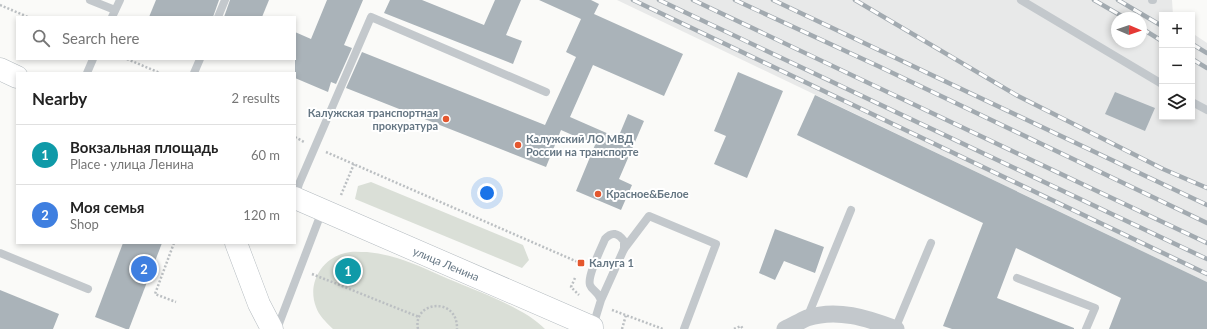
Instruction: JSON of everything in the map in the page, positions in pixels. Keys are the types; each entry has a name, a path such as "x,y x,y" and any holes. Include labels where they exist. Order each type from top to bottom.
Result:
{"main road":[{"path":"0,69 16,77"},
{"name":"улица Ленина","path":"296,197 330,206 594,328"},
{"path":"236,244 259,304 272,329"}],"street":[{"path":"785,329 807,319 827,314 846,315 876,322 895,329"}],"lane":[{"path":"90,0 114,14 120,0"},
{"path":"218,16 225,0"},
{"path":"1021,0 1159,82"},
{"path":"296,194 371,17 546,92"},
{"path":"87,72 93,60"},
{"path":"194,72 200,60"},
{"path":"1195,104 1207,110"},
{"path":"276,329 330,206"},
{"path":"807,319 851,210"},
{"path":"594,328 601,302 624,249 649,216 716,244 684,329"},
{"path":"601,302 598,292 592,289 589,284 590,277 605,239 613,233 620,236 624,241 624,249"},
{"path":"895,329 931,243"},
{"path":"0,253 88,289"},
{"path":"1017,278 1095,308 1086,329"}],"path":[{"path":"0,5 26,16"},
{"path":"129,60 158,72"},
{"path":"296,138 581,263"},
{"path":"330,206 354,164"},
{"path":"174,244 155,294 176,302"},
{"path":"309,273 419,317"},
{"path":"571,287 581,298 601,302 626,315 663,329"},
{"path":"418,329 417,326 419,317 424,310 432,306 440,306 448,309 456,320 457,329"},
{"path":"622,329 626,315"},
{"path":"734,329 741,326 743,329"}],"shaded area":[{"path":"617,0 1172,0 1173,12 1159,12 1159,120 1195,120 1195,35 1207,43 1207,282"},
{"path":"371,182 523,245 529,260 522,268 355,199 358,186"},
{"path":"350,252 367,252 404,260 491,296 527,315 545,329 333,329 321,316 316,307 313,290 318,274 329,261 336,256"}],"building":[{"path":"156,0 219,0 213,16 149,16"},
{"path":"230,0 269,0 262,16 224,16"},
{"path":"327,0 363,0 344,45 352,48 336,84 331,82 328,92 296,78 296,32 311,39"},
{"path":"390,0 422,0 484,25 495,0 521,0 506,35 522,41 513,64 384,13"},
{"path":"539,0 591,0 599,4 594,14 683,54 664,96 593,65 570,117 618,138 628,114 644,121 619,179 632,185 621,210 576,191 595,145 561,130 546,167 346,88 362,52 545,125 576,57 566,52 581,19"},
{"path":"738,72 783,91 747,178 714,164 726,136 714,131"},
{"path":"1115,92 1155,108 1145,131 1105,114"},
{"path":"815,95 1207,282 1207,329 1109,329 1121,298 1016,248 997,298 1074,329 952,329 943,326 983,223 797,135"},
{"path":"775,229 824,247 815,273 784,261 775,280 759,273"},
{"path":"123,244 162,244 129,329 95,317"},
{"path":"0,290 59,314 53,329 0,329"}],"railway":[{"path":"633,0 1207,274"},
{"path":"659,0 1207,259"},
{"path":"693,0 1207,243"},
{"path":"735,0 878,66 1207,223"},
{"path":"773,0 1207,205"},
{"path":"855,0 1018,96 1163,169 1207,188"},
{"path":"1094,0 1115,12"},
{"path":"1118,0 1159,24"},
{"path":"1147,32 1159,39"},
{"path":"1195,46 1207,53"},
{"path":"1195,61 1207,68"}],"place":[{"name":"Калужская транспортная прокуратура","path":"446,119"},
{"name":"Калужский ЛО МВД России на транспорте","path":"518,145"},
{"name":"Красное&Белое","path":"598,194"},
{"name":"Калуга 1","path":"581,263"},
{"name":"Моя семья","path":"144,269"},
{"name":"Вокзальная площадь","path":"348,271"}]}
